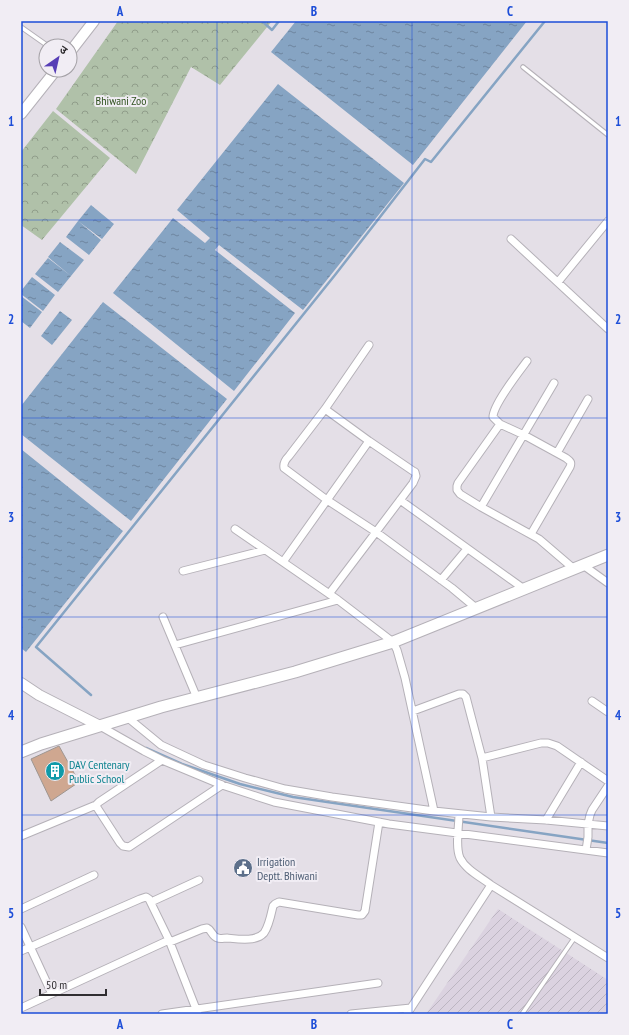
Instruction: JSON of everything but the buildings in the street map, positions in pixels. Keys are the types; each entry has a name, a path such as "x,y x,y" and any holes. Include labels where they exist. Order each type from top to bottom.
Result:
{"main road":[{"path":"21,752 41,744 127,717 295,672 393,642 608,555"}],"street":[{"path":"78,42 94,21"},
{"path":"21,114 50,78"},
{"path":"558,282 608,221"},
{"path":"511,239 608,329"},
{"path":"369,345 325,409 285,461 285,470 376,532 476,608"},
{"path":"527,361 496,407 493,412 493,417 500,424 524,435 571,462 571,466 531,534"},
{"path":"481,507 554,383"},
{"path":"556,453 588,399"},
{"path":"325,409 415,472 416,476 400,500 329,594"},
{"path":"500,424 456,486 456,490 481,507 531,534 578,567 608,583"},
{"path":"283,562 369,441"},
{"path":"400,500 524,590"},
{"path":"235,528 338,600 393,642 401,662 434,811"},
{"path":"441,580 467,549"},
{"path":"183,572 265,550"},
{"path":"176,645 338,600"},
{"path":"163,616 197,698"},
{"path":"21,683 39,695 162,760 222,785 274,802 379,822 458,833 587,844 608,853"},
{"path":"413,712 459,694 463,694 466,697 482,758 491,817"},
{"path":"592,701 608,712"},
{"path":"127,717 161,745 204,765 285,789 434,811 459,819 491,817 546,820 608,826"},
{"path":"482,758 545,742 557,746 608,781"},
{"path":"21,836 96,805 162,760"},
{"path":"546,820 581,762"},
{"path":"96,805 123,846 129,847 222,785"},
{"path":"587,844 588,824 592,810 608,786"},
{"path":"459,819 458,851 464,863 474,873 608,958"},
{"path":"21,1008 169,941 202,929 206,928 211,930 218,938 244,939 260,936 265,931 273,906 279,902 362,915 365,911 379,822"},
{"path":"21,908 94,875"},
{"path":"150,902 199,880"},
{"path":"351,1014 409,1011 491,885"},
{"path":"21,951 142,898 148,898 169,941 197,1012"},
{"path":"21,927 52,994"},
{"path":"162,1014 197,1012 378,983"}],"lane":[{"path":"21,28 38,39"},
{"path":"523,68 608,135"},
{"path":"522,1014 575,937"}],"shaded area":[{"path":"498,909 608,980 608,1014 426,1014"}],"green space":[{"name":"Bhiwani Zoo","path":"118,21 272,21 220,85 191,67 136,174 56,109"},
{"path":"53,111 110,158 42,240 21,225 21,152"}],"water":[{"path":"296,21 527,21 413,165 271,52"},
{"path":"278,84 404,183 303,310 219,245 215,250 295,313 234,391 113,293 173,218 205,243 210,238 177,210"},
{"path":"91,205 114,224 102,239 78,221"},
{"path":"78,221 101,240 89,255 66,237"},
{"path":"60,242 84,260 71,276 48,257"},
{"path":"48,258 71,276 58,292 35,274"},
{"path":"32,277 55,295 43,311 21,294 21,291"},
{"path":"21,296 42,312 30,328 21,321"},
{"path":"103,302 227,399 131,521 21,434 21,406"},
{"path":"60,311 72,320 52,345 41,336"},
{"path":"21,449 123,531 26,652 21,648"}],"waterway":[{"path":"262,21 272,30 279,21"},
{"path":"91,695 36,647 335,275 425,159 431,162 545,21"},
{"path":"146,748 182,764 240,784 293,797 608,843"}],"place":[{"name":"DAV Centenary Public School","path":"55,771"},
{"name":"Irrigation Deptt. Bhiwani","path":"243,868"}]}
